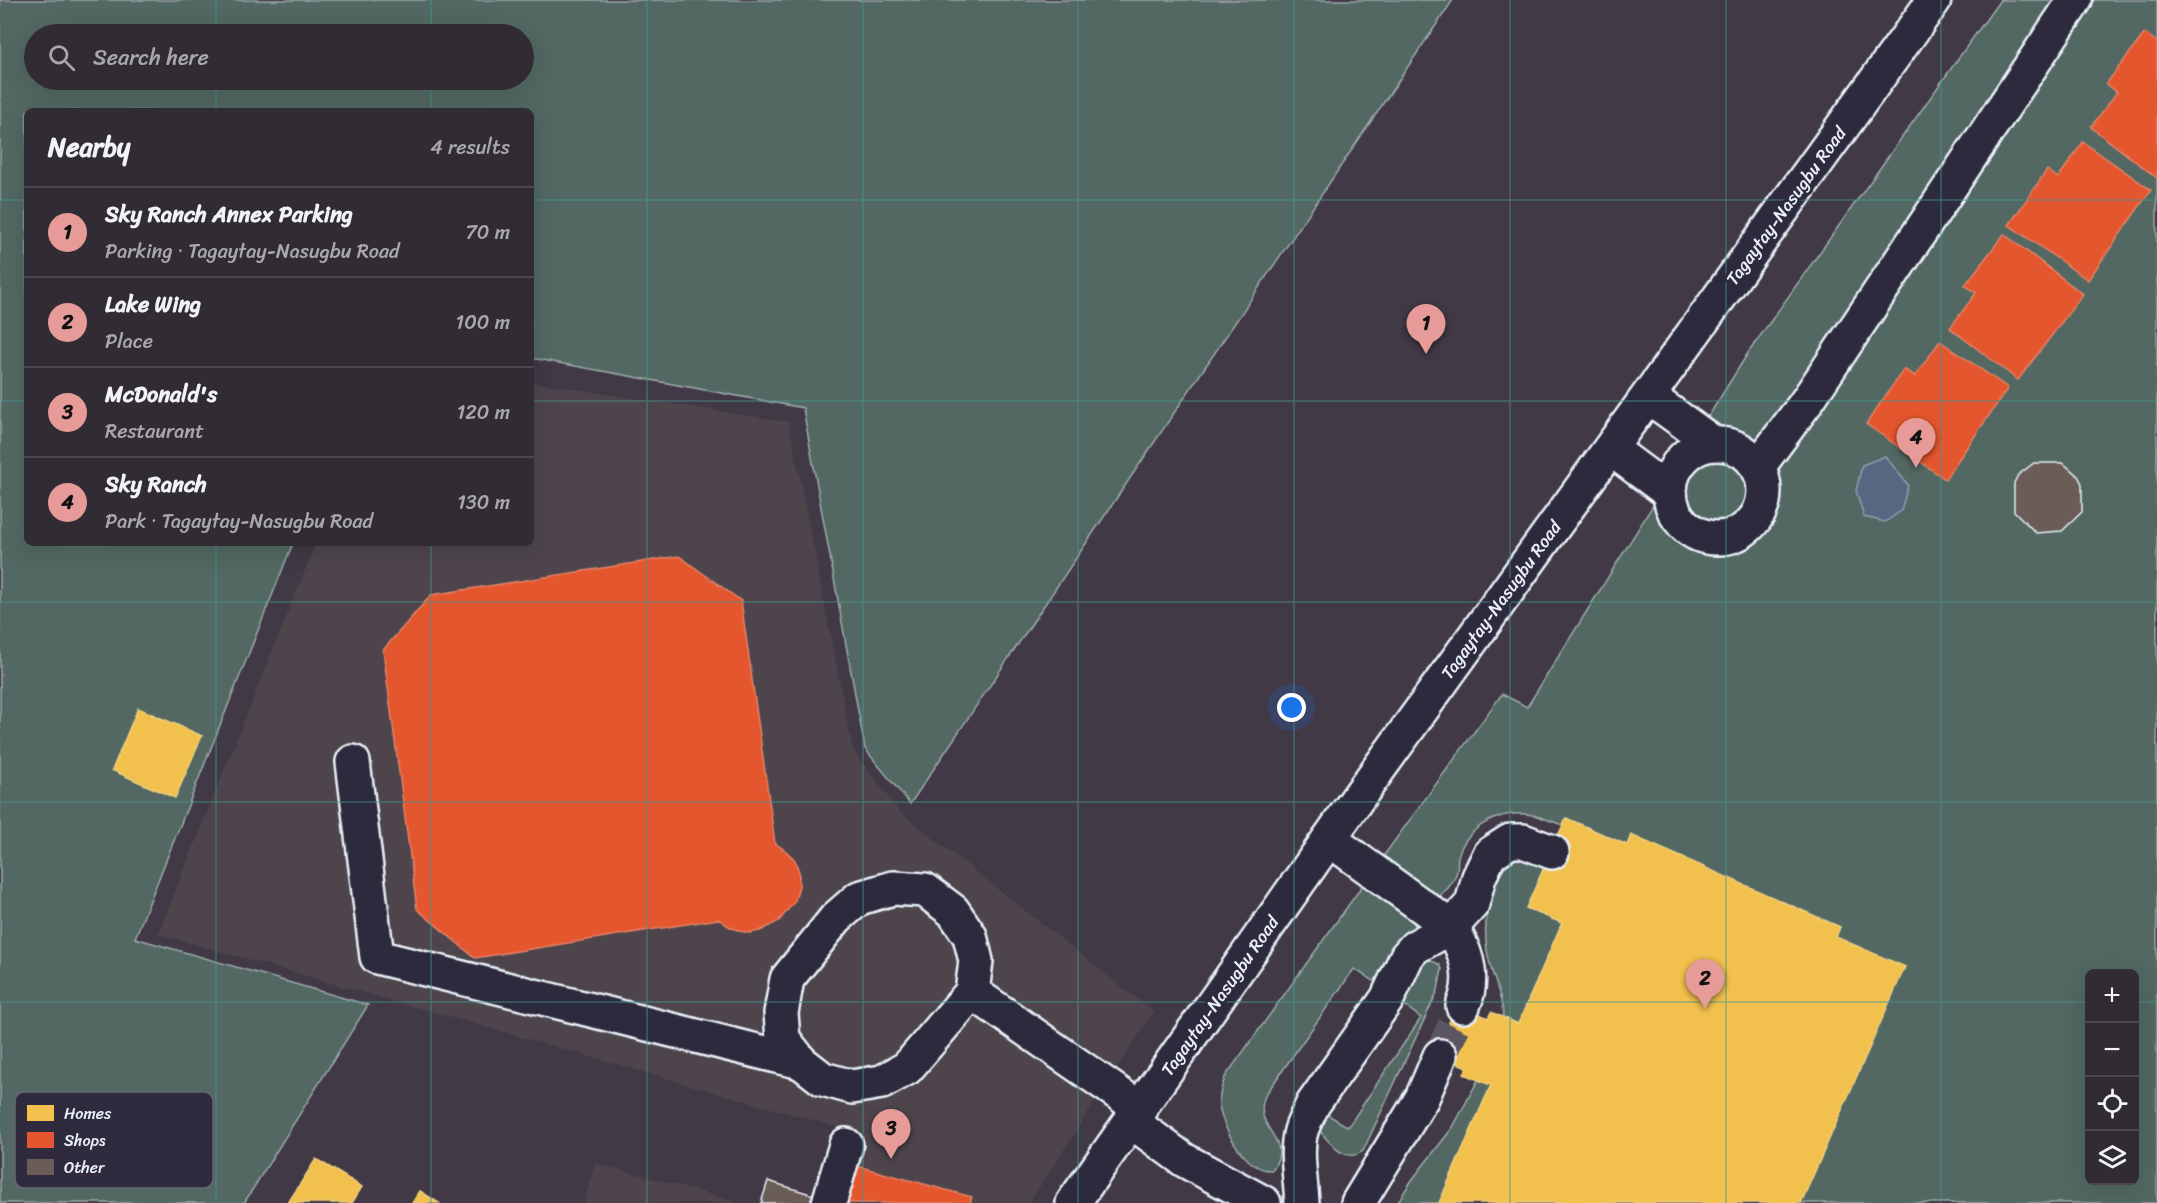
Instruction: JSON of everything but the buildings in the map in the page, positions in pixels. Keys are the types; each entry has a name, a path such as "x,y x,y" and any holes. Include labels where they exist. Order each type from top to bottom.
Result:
{"main road":[{"path":"1758,467 1805,404 2075,0"},
{"name":"Tagaytay-Nasugbu Road","path":"1073,1203 1329,840 1649,397 1925,3"},
{"path":"1649,397 1713,443"},
{"path":"1713,443 1726,444 1739,449 1758,467 1763,481 1764,497 1759,512 1750,524 1738,533 1723,538 1707,537 1681,522 1673,508 1670,493 1671,481 1682,460 1691,452 1713,443"},
{"path":"1611,448 1670,493"},
{"path":"353,762 377,957 801,1062"},
{"path":"1450,927 1455,897 1468,859 1474,846 1483,837 1506,824 1516,823 1528,825 1555,844"},
{"path":"1329,840 1450,927 1461,942 1469,972 1469,987 1463,1006"},
{"path":"893,888 925,890 953,910 970,936 976,961 972,992 907,1068 882,1082 852,1087 824,1079 801,1062 783,1039 781,1013 787,979 836,918 859,898 893,888"},
{"path":"1302,1203 1299,1147 1301,1132 1313,1104 1387,999 1407,956 1415,947 1450,927"},
{"path":"972,992 1136,1115 1184,1160 1264,1203"},
{"path":"1358,1203 1422,1098 1440,1056"},
{"path":"829,1203 846,1144"}],"shaded area":[{"path":"534,382 789,422 853,750 900,812 1154,1012 1029,1203 819,1203 837,1127 158,934 315,546 534,546"},
{"path":"595,1163 633,1173 741,1203 584,1203"}],"green space":[{"path":"0,0 1453,0 910,804 865,749 803,408 534,359 534,108 24,108 24,546 292,546 135,938 368,1005 244,1203 0,1203"},
{"path":"2000,0 2157,0 2157,1203 1801,1203 1836,937 1840,927 1627,845 1566,818 1563,825 1536,816 1521,814 1498,817 1487,822 1477,829 1462,846 1454,880 1434,900 1379,862 1502,694 1527,707 1748,353"},
{"path":"1510,857 1547,860 1527,908 1562,923 1518,1024 1503,1017 1501,999 1491,968 1486,939 1487,910 1495,881"},
{"path":"1365,882 1408,912 1416,928 1379,984 1354,969 1266,1094 1262,1106 1263,1116 1279,1149 1278,1159 1272,1170 1262,1169 1244,1156 1224,1124 1219,1104 1225,1077"},
{"path":"1427,959 1439,964 1442,969 1438,990 1363,1151 1356,1155 1344,1154 1318,1129 1327,1114 1348,1127 1421,1018 1400,1002 1420,963"},
{"path":"1478,1080 1491,1085 1439,1203 1397,1203 1453,1127"}],"water":[{"path":"1885,456 1908,485 1901,511 1885,522 1864,517 1856,491 1862,465"}],"tunnel":[{"path":"1440,1056 1463,1006"}],"place":[{"name":"Sky Ranch Annex Parking","path":"1426,354"},
{"name":"Sky Ranch","path":"1916,468"},
{"name":"Lake Wing","path":"1705,1009"},
{"name":"McDonald's","path":"891,1159"}]}
